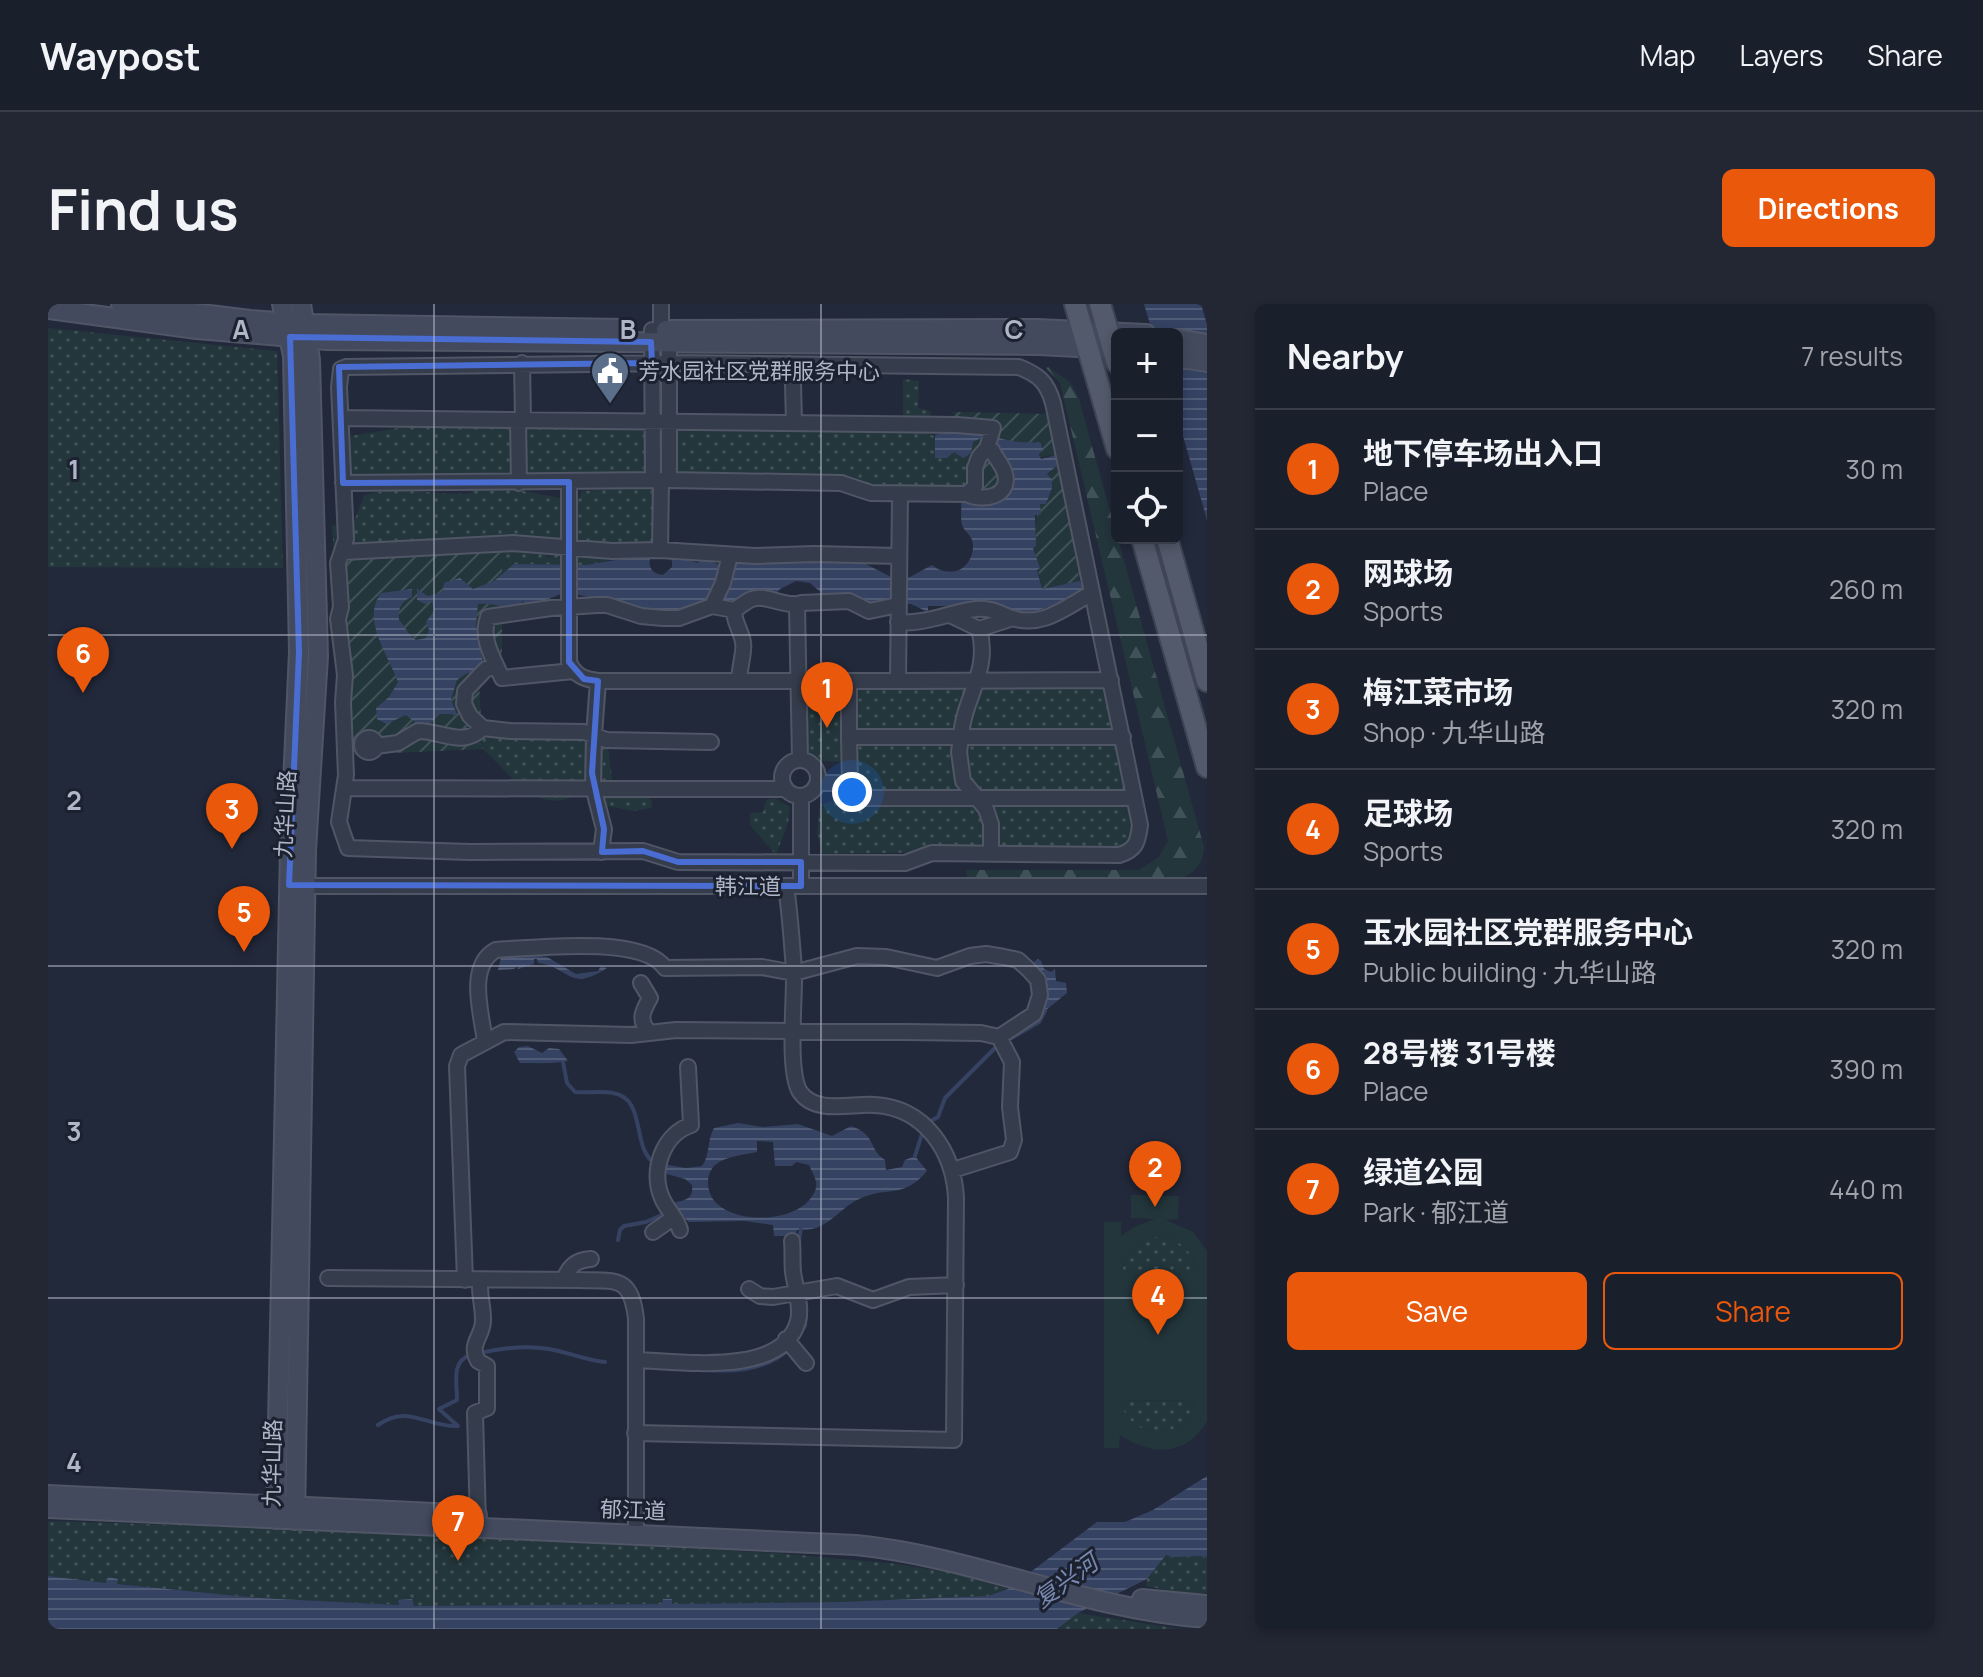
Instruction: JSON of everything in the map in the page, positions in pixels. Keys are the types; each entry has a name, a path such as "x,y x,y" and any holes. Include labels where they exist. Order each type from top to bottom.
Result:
{"main road":[{"path":"1075,304 1111,428"},
{"path":"1100,304 1111,339"},
{"path":"1144,544 1207,767"},
{"path":"1169,544 1207,681"}],"street":[{"path":"121,304 298,331"},
{"name":"九华山路","path":"282,304 298,331"},
{"name":"九华山路","path":"286,1513 297,886 318,656 316,510 298,331 301,304"},
{"path":"660,550 661,480 669,422 670,363 661,335 661,304"},
{"path":"48,309 197,329 1086,339 1111,347"},
{"path":"661,335 652,363 653,421 661,480"},
{"path":"1183,340 1207,344"},
{"path":"1183,358 1207,362"},
{"path":"519,483 522,363"},
{"path":"652,363 1019,367 1038,375 1048,387 1053,403 1140,825 1137,844 1129,852 1119,855 932,853 905,863 678,862 643,851 348,848 339,822 346,775 345,675 338,619 341,607 338,563 346,539 339,373 346,367 652,363"},
{"path":"789,364 794,423"},
{"path":"341,418 957,425 993,428 975,468 975,486 967,494"},
{"path":"343,483 661,480 841,483 871,493 967,494 985,499 994,497 1003,487 1005,474 989,441"},
{"path":"569,482 569,662 573,671 584,679 1111,680"},
{"path":"898,681 900,494"},
{"path":"343,552 513,543 569,555 660,550 730,555 899,556"},
{"path":"712,606 723,583 730,555"},
{"path":"898,622 912,623 938,615 952,616 978,608 1013,618 1039,621 1056,615 1092,593"},
{"path":"573,671 502,678 484,629 488,617 569,601 607,605 641,616 663,618 679,618 712,606 734,610 759,597 797,605 806,601 830,604 849,601 869,611 898,605"},
{"path":"797,605 800,759"},
{"path":"734,610 735,624 744,646 739,664 739,681"},
{"path":"952,616 979,629 1013,618"},
{"path":"979,629 978,680 962,723 959,766 963,781 989,816 991,853"},
{"path":"497,667 486,669 465,691 464,704 470,716 483,728 584,732 606,740 711,742"},
{"path":"598,681 593,787 604,829 601,852"},
{"path":"849,681 851,798 1134,798"},
{"path":"345,746 398,743 418,731 467,739 483,728"},
{"path":"849,737 1123,737"},
{"path":"800,759 814,766 818,783 812,793 801,797 785,789 782,777 783,770 800,759"},
{"path":"818,783 850,783"},
{"path":"344,788 785,789"},
{"path":"635,1433 954,1440 956,1197 953,1170 941,1144 925,1127 898,1110 877,1105 833,1105 809,1101 798,1087 794,1073 794,886 801,862 801,797"},
{"name":"韩江道","path":"297,886 1207,886"},
{"path":"485,1042 478,972 488,954 496,950 574,946 648,953 665,968 762,967 794,973 857,956 886,957 937,968 970,956 986,954 1018,960 1038,980 1037,1006 1034,1014 1002,1042"},
{"path":"645,987 650,998 642,1024 648,1031"},
{"path":"478,1521 475,1413 487,1408 487,1366 474,1352 483,1323 472,1280 457,1066 461,1055 504,1032 631,1035 648,1031 981,1033 1002,1042 1012,1062 1010,1107 1014,1140 1010,1152 953,1170"},
{"path":"653,1232 672,1217 656,1183 658,1166 676,1130 691,1125 688,1067"},
{"path":"636,1360 711,1363 768,1355 786,1339 799,1319 800,1294 792,1241"},
{"path":"564,1280 576,1262 591,1259"},
{"path":"328,1278 564,1280 618,1282 626,1286 634,1302 636,1528"},
{"path":"749,1289 766,1297 837,1286 873,1300 909,1287 956,1285"},
{"path":"786,1339 802,1357"},
{"name":"郁江道","path":"48,1495 286,1513"},
{"name":"郁江道","path":"48,1508 286,1513 636,1528 796,1541 894,1543 962,1552 1207,1618"},
{"name":"郁江道","path":"1180,1610 1207,1605"}],"highlighted area":[{"path":"290,337 651,342 652,363 339,367 343,483 569,482 569,662 584,679 598,681 592,773 604,829 602,852 643,851 678,862 801,862 801,886 289,885 299,652"}],"green space":[{"path":"48,328 277,351 283,568 48,567"},
{"path":"1046,368 1070,382 1078,396 1111,514 1111,544 1119,544 1204,847 1197,868 1178,880 967,880 966,870 1139,870 1159,857 1168,841 1060,383"},
{"path":"903,379 919,381 918,408 931,411 928,434 964,445 967,457 965,491 349,478 350,436 416,425 903,428"},
{"path":"953,412 1049,414 1080,581 1042,589 1033,547 1036,546 1040,503 1046,504 1052,488 1047,475 1054,469 1051,455 1039,458 1043,446 1033,443 981,438 994,442 1002,460 998,501 976,503 965,491 967,453"},
{"path":"496,486 566,499 575,507 582,491 657,486 657,546 603,543 334,555 332,526 341,522 352,527 364,495 390,491 457,494 471,493 473,487"},
{"path":"543,550 547,557 561,554 618,554 622,558 586,565 515,564 502,574 502,552"},
{"path":"502,552 502,671 479,684 483,749 351,755 352,670 345,618 345,564 353,556"},
{"path":"814,688 1108,689 1136,833 1131,843 1119,849 822,854 817,832 820,805 844,797 844,762 819,761 805,755 808,695"},
{"path":"482,734 581,734 608,745 612,780 648,793 651,808 634,811 607,806 601,792 586,787 566,799 540,797 519,784 483,749"},
{"path":"774,798 790,807 788,823 776,855 750,825 750,813 763,812 766,800"},
{"path":"1131,1195 1179,1196 1178,1219 1166,1220 1193,1232 1207,1251 1207,1421 1199,1433 1179,1447 1144,1447 1120,1435 1119,1448 1104,1448 1104,1222 1121,1222 1121,1236 1155,1219 1131,1218","holes":["1152,1237 1168,1238 1182,1245 1191,1256 1196,1271 1122,1270 1131,1249","1120,1400 1194,1401 1189,1415 1180,1425 1157,1432 1134,1424 1125,1414"]},
{"path":"1152,1237 1168,1238 1182,1245 1191,1256 1196,1271 1122,1270 1131,1249"},
{"path":"1120,1400 1194,1401 1189,1415 1180,1425 1157,1432 1134,1424 1125,1414"},
{"path":"48,1521 302,1529 777,1553 897,1564 954,1573 1008,1589 988,1596 840,1602 671,1604 672,1599 663,1599 663,1604 414,1606 399,1600 400,1605 259,1598 117,1584 117,1579 108,1577 107,1583 48,1576"},
{"path":"1166,1555 1207,1557 1207,1593 1183,1593 1146,1586 1147,1579"},
{"path":"1078,1613 1180,1629 1057,1629"}],"water":[{"path":"1144,304 1201,304 1207,325 1207,520 1183,436 1183,328 1151,328"},
{"path":"962,428 1010,441 1040,442 1043,449 1039,455 1041,459 1061,454 1063,461 1047,474 1052,480 1052,488 1046,504 1040,504 1041,514 1035,515 1036,546 1033,548 1040,568 1037,570 1042,589 1080,581 1084,590 1056,609 1051,606 1039,610 1038,618 953,606 928,606 928,612 911,604 881,606 826,597 810,583 796,581 780,589 773,598 668,615 566,592 536,604 524,605 523,601 517,608 478,604 476,624 483,663 475,674 467,673 457,680 451,699 457,715 439,714 428,726 417,724 406,715 386,724 377,719 376,708 389,697 398,682 375,625 376,603 381,593 412,589 412,597 401,606 399,620 416,640 426,638 429,630 426,622 434,611 432,601 425,604 417,600 417,589 428,596 443,592 444,583 460,578 473,589 494,581 514,564 586,565 657,553 650,559 650,566 654,572 663,575 672,567 667,554 698,563 702,558 722,566 835,560 864,563 893,578 910,577 932,565 946,572 960,569 970,559 973,549 971,538 962,525 961,499 990,504 998,501 1002,460 994,442 981,438 973,442 971,452 963,458 954,452 947,458 935,458 935,435"},
{"path":"523,954 547,957 576,974 598,971 601,966 607,968 594,975 576,978 534,959 534,964 518,969 517,966 498,970 501,957"},
{"path":"1038,959 1044,969 1051,972 1055,969 1056,981 1066,983 1067,993 1045,1011 1034,962"},
{"path":"528,1046 542,1053 549,1048 559,1049 568,1061 520,1063 514,1052 519,1047"},
{"path":"738,1123 763,1127 798,1124 832,1136 851,1126 865,1133 885,1160 886,1170 902,1167 905,1160 915,1156 927,1171 910,1186 859,1199 814,1229 797,1230 795,1236 774,1236 773,1225 745,1221 689,1222 669,1204 689,1197 692,1185 685,1179 663,1173 663,1164 686,1168 702,1166 714,1128","holes":["757,1141 773,1142 775,1166 792,1166 796,1162 809,1165 816,1185 810,1199 800,1208 768,1217 734,1214 721,1207 711,1196 708,1182 713,1167 730,1158 757,1152"]},
{"name":"复兴河","path":"1207,1476 1207,1557 1166,1555 1147,1579 1078,1613 1057,1629 48,1629 48,1576 106,1583 108,1577 118,1579 117,1584 259,1598 399,1605 398,1600 412,1599 414,1606 662,1604 663,1599 672,1599 672,1604 840,1602 988,1596 1008,1589 1097,1522 1125,1522 1153,1510"}],"waterway":[{"path":"915,1156 927,1123 938,1117 945,1098 996,1047 1039,1022 1045,1011"},
{"path":"563,1062 567,1083 575,1092 604,1092 624,1097 635,1114 643,1147 656,1164"},
{"path":"618,1240 624,1226 646,1222 668,1212"},
{"path":"798,1245 801,1229"},
{"path":"795,1341 805,1326 806,1313"},
{"path":"479,1353 540,1348 605,1362"},
{"path":"704,1370 750,1368 772,1361 790,1348"},
{"path":"378,1425 399,1416 409,1416 458,1426 439,1409 457,1400 458,1368 460,1362 470,1355"}],"place":[{"name":"芳水园社区党群服务中心","path":"610,405"},
{"name":"28号楼 31号楼","path":"83,693"},
{"name":"地下停车场出入口","path":"827,728"},
{"name":"梅江菜市场","path":"232,849"},
{"name":"玉水园社区党群服务中心","path":"244,952"},
{"name":"网球场","path":"1155,1207"},
{"name":"足球场","path":"1158,1335"},
{"name":"绿道公园","path":"458,1561"}]}
